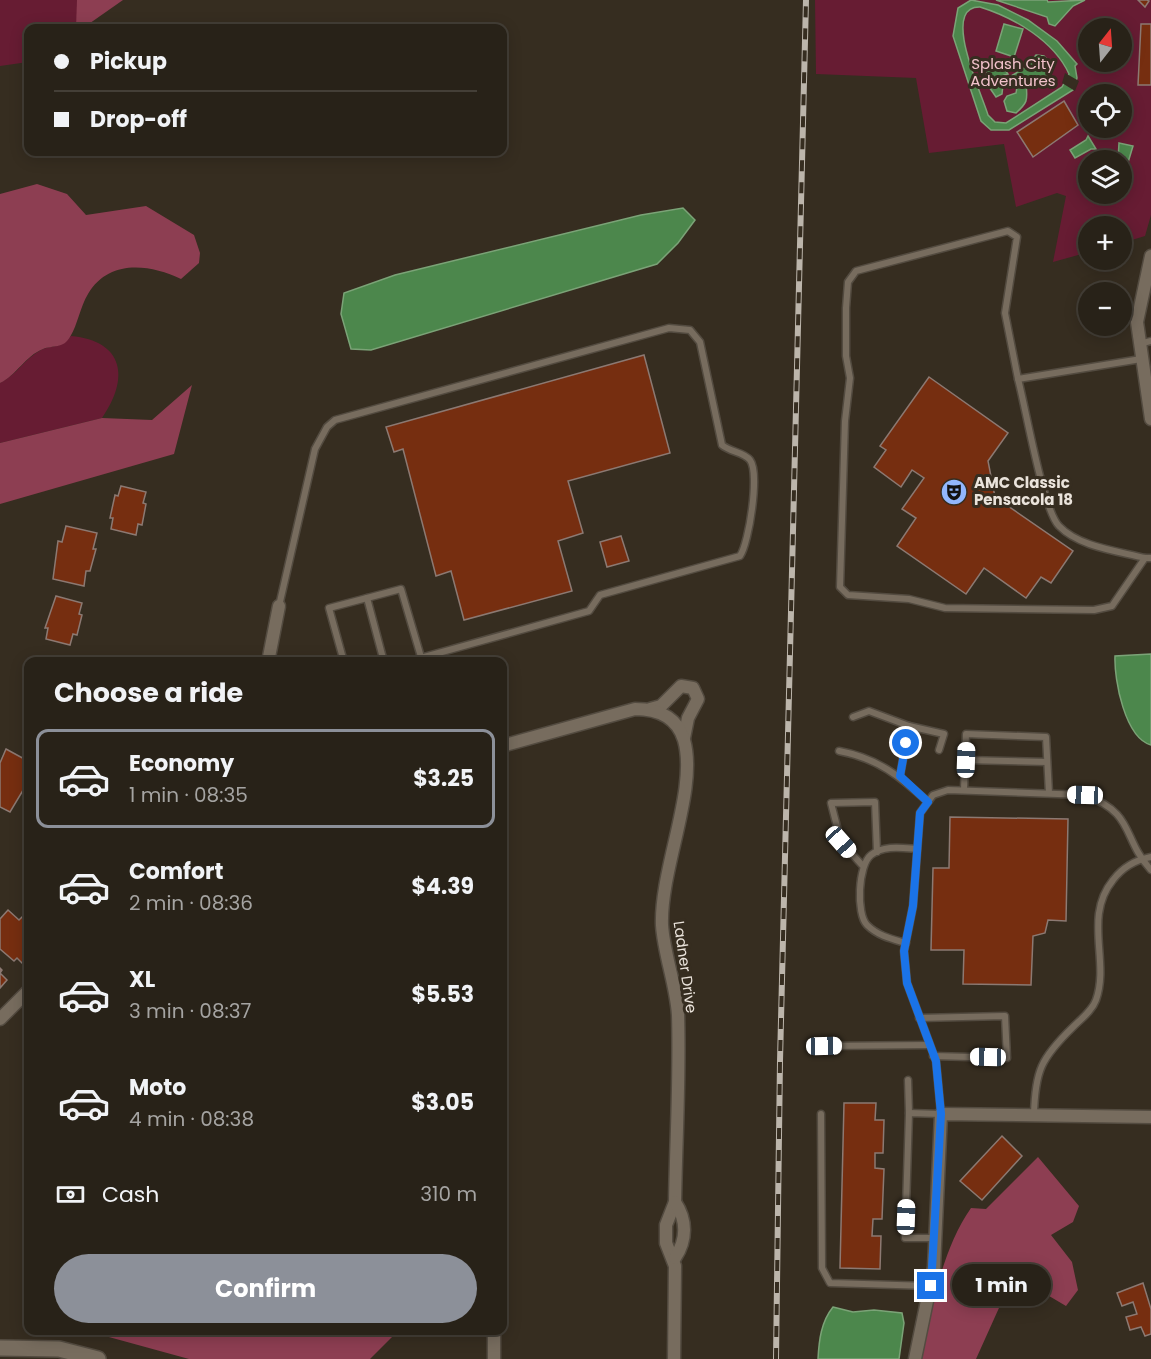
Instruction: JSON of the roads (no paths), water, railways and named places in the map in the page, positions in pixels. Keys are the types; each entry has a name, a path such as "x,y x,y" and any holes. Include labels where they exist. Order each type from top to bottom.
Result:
{"street":[{"path":"1151,256 1138,313 1138,344 1151,419"},
{"path":"269,657 279,606"},
{"name":"Ladner Drive","path":"507,745 627,711 661,706 681,686 693,688 698,699 688,718 684,738 688,768 665,882 662,926 678,1014 675,1202 666,1225 666,1243 675,1258"},
{"path":"650,709 671,719 684,738"},
{"path":"0,1019 24,995"},
{"path":"915,1359 931,1286 941,1114 1151,1117"},
{"name":"Ladner Drive","path":"674,1359 675,1258 684,1239 684,1223 675,1202"},
{"path":"494,1335 494,1359"},
{"path":"0,1348 59,1350 98,1359"}],"lane":[{"path":"1002,231 1014,233 1017,242 1005,313 1018,379 1047,507 1059,526 1083,541 1148,558 1119,599 1112,606 1100,610 945,608 909,599 856,596 843,592 840,587 840,577 846,401 849,378 846,356 846,308 850,276 856,271 1002,231"},
{"path":"279,606 315,449 327,427 335,420 669,328 690,330 700,342 722,445 729,451 749,459 753,466 752,514 747,546 740,556 600,595 589,611 421,657 401,589 329,608 343,657"},
{"path":"1138,344 1151,341"},
{"path":"1018,379 1141,359"},
{"path":"367,598 383,657"},
{"path":"853,717 869,711 909,726 944,734 939,750"},
{"path":"900,776 909,726"},
{"path":"964,790 966,734 1046,737 1049,794"},
{"path":"839,751 860,755 900,776 928,802"},
{"path":"966,760 1047,762"},
{"path":"909,1113 941,1114 933,1056 907,983 906,943 913,906 920,813 933,795 948,790 964,790 1085,795 1118,812 1141,859 1151,870"},
{"path":"877,852 875,802 831,802 841,842 862,865 860,909 865,924 883,936 906,943"},
{"path":"862,865 877,852 891,847 917,849"},
{"path":"1034,1115 1035,1082 1048,1052 1088,1013 1096,999 1097,930 1105,890 1121,869 1141,859 1151,857"},
{"path":"919,1018 1005,1016 1007,1058 933,1056"},
{"path":"824,1046 929,1045"},
{"path":"908,1080 905,1238 935,1238"},
{"path":"821,1114 822,1268 827,1279 830,1283 866,1286 931,1286"}],"railway":[{"path":"776,1359 780,1061 806,0"}],"place":[{"name":"AMC Classic Pensacola 18","path":"954,492"}],"park label":[{"name":"Splash City Adventures","path":"1013,72"}]}
